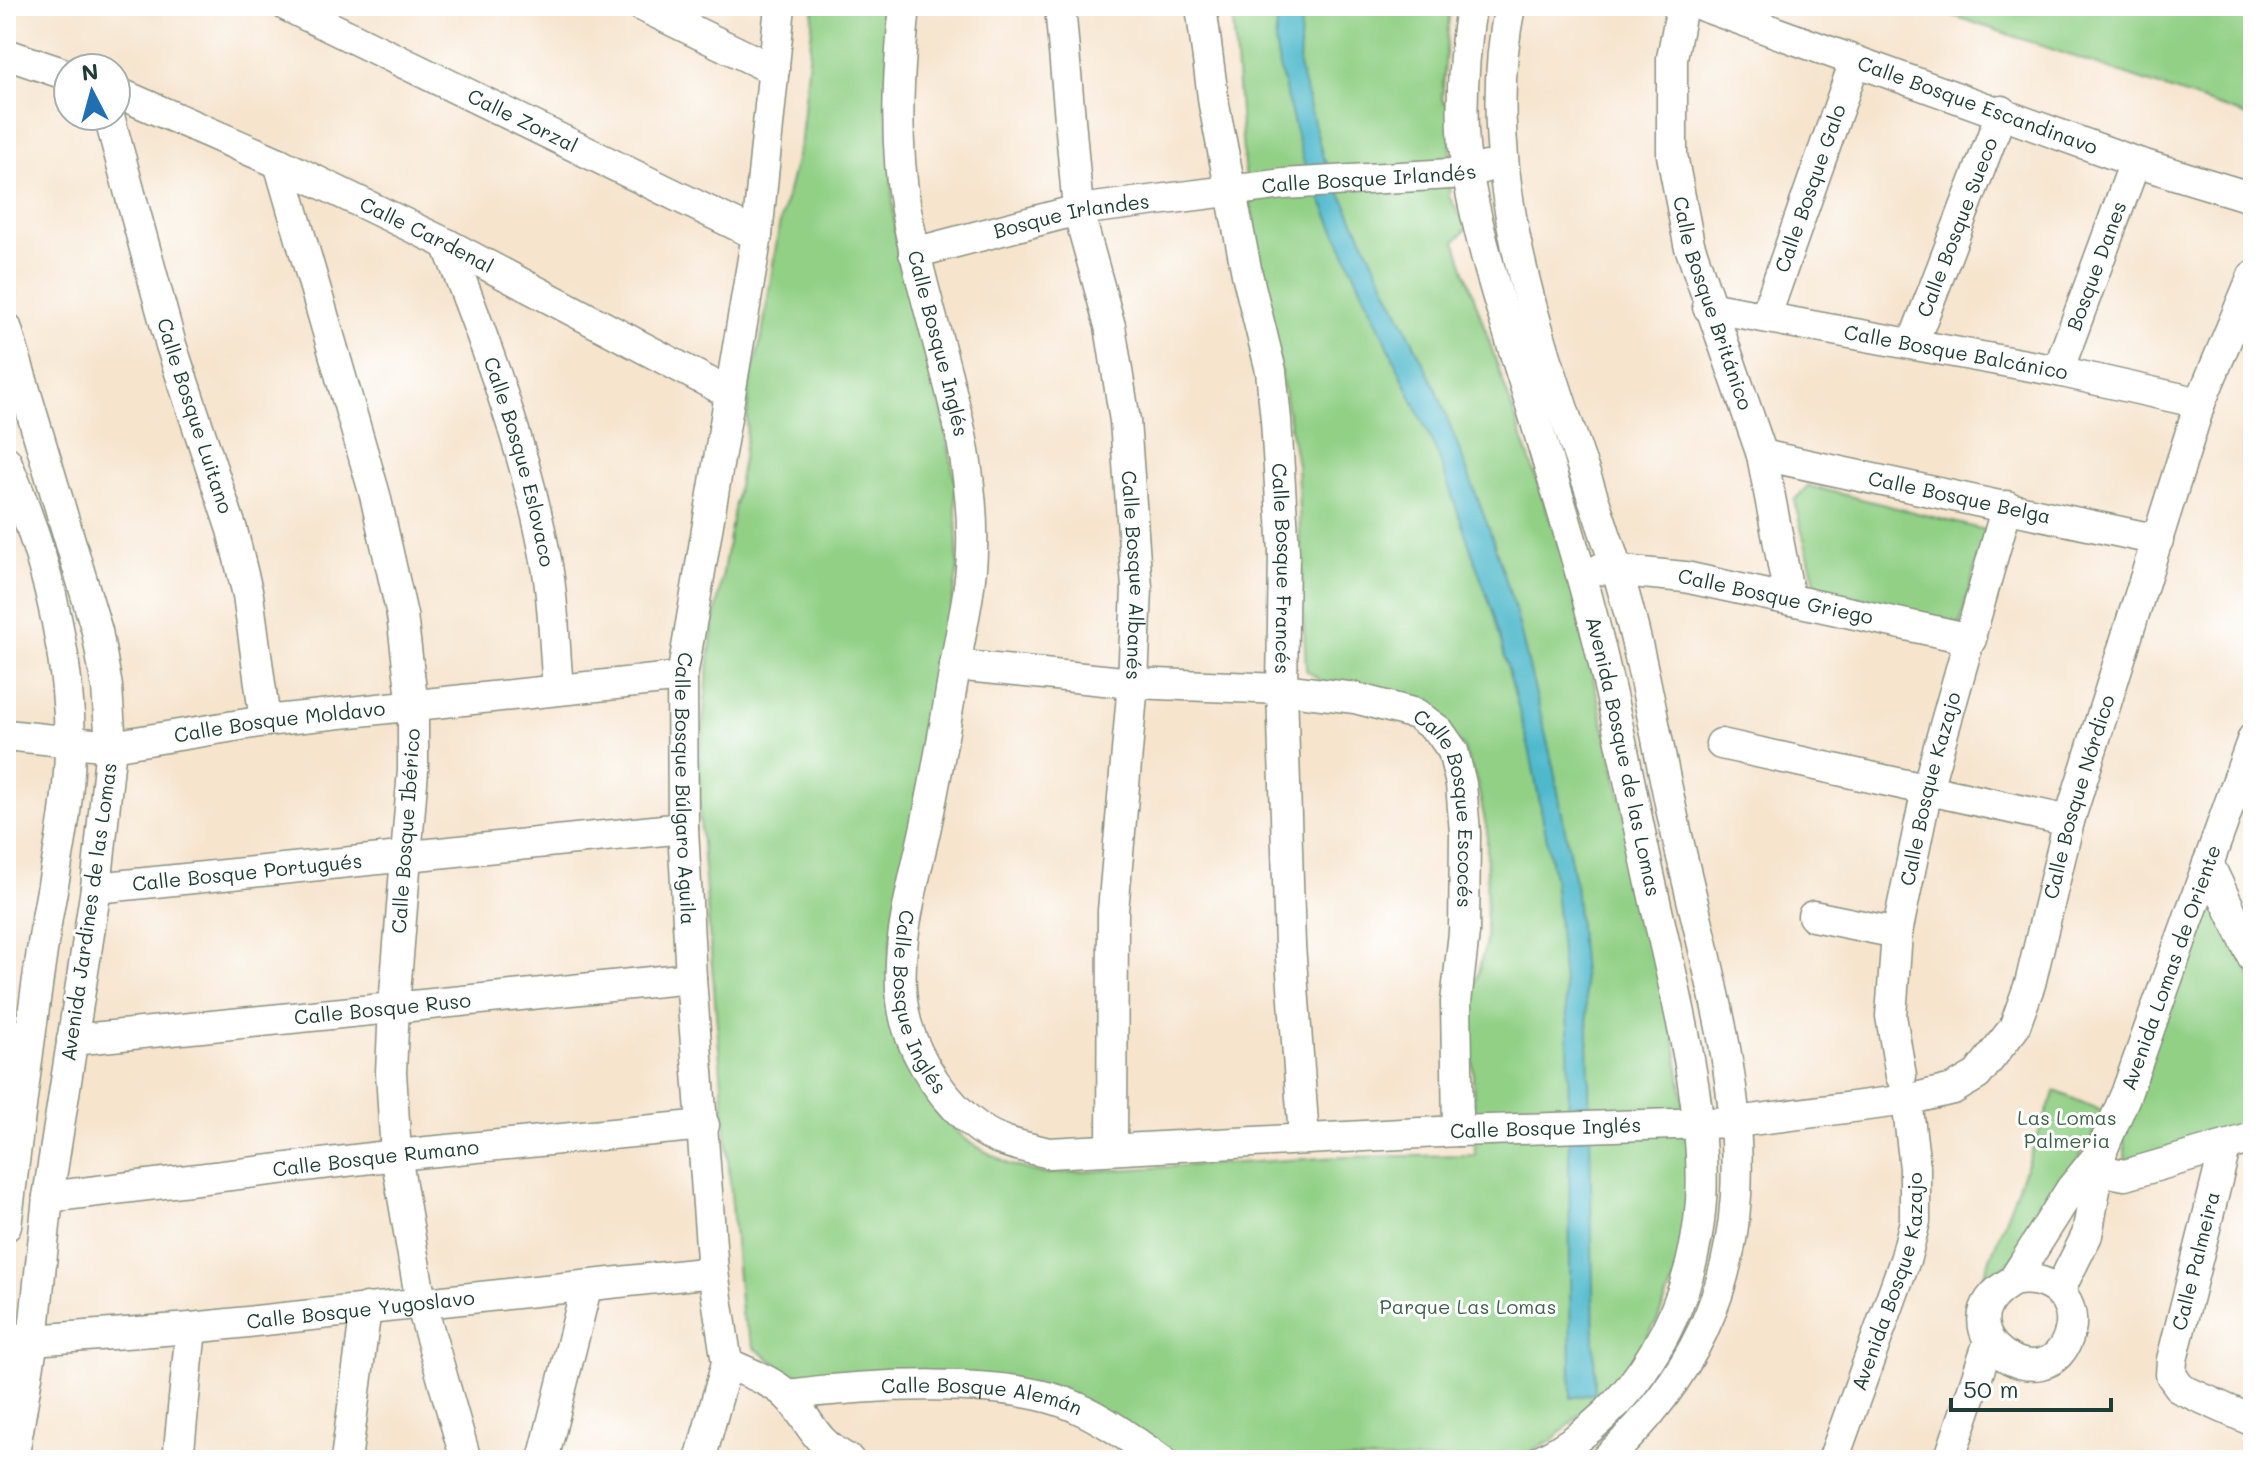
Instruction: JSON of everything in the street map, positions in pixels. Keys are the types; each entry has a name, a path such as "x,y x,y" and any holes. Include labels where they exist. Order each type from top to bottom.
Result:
{"street":[{"name":"Calle Zorzal","path":"287,6 757,235"},
{"path":"642,6 774,70"},
{"name":"Calle Bosque Búlgaro Aguila","path":"727,1363 713,1272 691,978 683,828 682,677 757,235 780,6"},
{"name":"Calle Bosque Inglés","path":"905,6 896,91 904,195 914,253 953,397 970,499 972,551 946,729 912,891 900,982 906,1023 922,1060 943,1094 980,1129 1011,1144 1049,1153 1082,1154 1112,1149 1458,1131 1736,1122"},
{"name":"Calle Bosque Albanés","path":"1060,6 1078,210 1110,326 1125,421 1137,588 1133,683 1113,911 1112,1149"},
{"name":"Calle Bosque Francés","path":"1201,6 1207,71 1271,371 1276,420 1284,552 1282,689 1288,789 1290,945 1304,1138"},
{"name":"Avenida Bosque de las Lomas","path":"1471,6 1463,98 1467,173 1497,299 1578,569 1623,748 1677,1002 1697,1125 1701,1197 1697,1240 1687,1281 1659,1344 1636,1381 1612,1408 1541,1460"},
{"name":"Avenida Bosque de las Lomas","path":"1510,6 1502,87 1503,162 1539,326 1617,568 1645,675 1729,1065 1736,1122 1735,1225 1721,1284 1702,1334 1676,1382 1650,1415 1605,1460"},
{"name":"Calle Bosque Británico","path":"1682,6 1672,58 1672,155 1689,244 1708,307 1762,455 1789,597"},
{"name":"Calle Bosque Escandinavo","path":"1703,6 2002,111 2135,162 2253,198"},
{"path":"6,54 52,70"},
{"name":"Calle Bosque Galo","path":"1766,315 1855,61"},
{"name":"Calle Cardenal","path":"132,99 279,163 447,244 729,393"},
{"name":"Calle Bosque Sueco","path":"1913,343 2002,111"},
{"name":"Calle Bosque Luitano","path":"113,132 171,345 232,530 248,595 265,721"},
{"name":"Calle Bosque Irlandés","path":"1231,191 1284,184 1467,173 1503,162"},
{"name":"Bosque Danes","path":"2058,371 2135,162"},
{"name":"Calle Bosque Ibérico","path":"279,163 375,495 402,615 413,707 413,770 391,1072 396,1155 421,1303 466,1460"},
{"name":"Bosque Irlandes","path":"914,253 1078,210 1231,191"},
{"name":"Calle Bosque Eslovaco","path":"447,244 486,342 532,496 547,563 558,688"},
{"name":"Calle Bosque Nórdico","path":"1736,1122 1904,1088 1953,1089 1977,1075 2014,1028 2030,984 2069,821 2200,403 2253,276"},
{"name":"Calle Bosque Balcánico","path":"1708,307 1766,315 2058,371 2200,403"},
{"name":"Avenida Jardines de las Lomas","path":"6,327 97,631 107,687 111,746 96,888 48,1197 19,1339 13,1460"},
{"name":"Calle Bosque Belga","path":"1762,455 2158,540"},
{"name":"Avenida Jardines de las Lomas","path":"6,461 47,572 63,660 70,743 60,844 17,1044 6,1226"},
{"name":"Calle Bosque Kazajo","path":"1904,1088 1891,1016 1897,933 1927,789 2007,506"},
{"name":"Calle Bosque Griego","path":"1578,569 1617,568 1789,597 1971,639"},
{"name":"Calle Bosque Escocés","path":"955,665 1133,683 1282,689 1355,698 1416,714 1439,731 1453,751 1461,784 1465,833 1464,933 1456,1002 1458,1131"},
{"name":"Calle Bosque Moldavo","path":"6,735 111,746 265,721 682,677"},
{"name":"Avenida Lomas de Oriente","path":"2013,1281 2096,1163 2126,1094 2253,738"},
{"path":"1721,744 2069,821"},
{"path":"1623,748 1658,745"},
{"name":"Calle Bosque Portugués","path":"96,888 405,859 683,828"},
{"path":"2208,863 2253,958"},
{"path":"1813,916 1897,933"},
{"name":"Calle Bosque Ruso","path":"72,1040 691,978"},
{"name":"Avenida Bosque Kazajo","path":"1833,1460 1901,1270 1915,1221 1915,1168 1904,1088"},
{"name":"Calle Bosque Rumano","path":"48,1197 396,1155 704,1125"},
{"path":"2096,1163 2125,1175 2239,1143"},
{"name":"Calle Palmeira","path":"2239,1143 2172,1360 2171,1375 2181,1389 2253,1421"},
{"name":"Avenida Lomas de Oriente","path":"2059,1291 2087,1235 2096,1163"},
{"name":"Calle Bosque Yugoslavo","path":"19,1339 191,1328 713,1272"},
{"path":"1949,1460 1989,1341 1985,1313 2000,1288 2013,1281 2033,1278 2059,1291 2071,1315 2071,1328 2059,1352 2048,1360 2021,1365 2008,1360 1989,1341"},
{"path":"543,1460 586,1288"},
{"path":"346,1460 366,1308"},
{"path":"178,1460 191,1328"},
{"path":"700,1460 727,1363 787,1395 809,1428 834,1452 849,1460"},
{"name":"Calle Bosque Alemán","path":"787,1395 885,1386 1036,1394 1078,1407 1161,1460"}],"green space":[{"name":"Parque Las Lomas","path":"814,6 894,6 886,89 895,235 899,262 933,363 955,481 958,569 890,946 896,1031 937,1114 970,1143 1010,1165 1044,1174 1341,1157 1475,1155 1471,999 1486,942 1487,831 1477,782 1462,745 1321,681 1306,670 1297,465 1244,166 1232,6 1450,6 1442,99 1452,111 1449,197 1468,228 1455,241 1570,578 1671,1015 1693,1166 1686,1231 1675,1277 1658,1319 1626,1370 1552,1441 1514,1460 1175,1460 1085,1401 790,1374 755,1348 741,1314 699,808 699,766 711,640 746,441 749,385 762,336 779,227 801,140"},
{"path":"1925,6 2253,6 2253,118"},
{"path":"1809,486 1985,530 1960,625 1816,586 1794,500"},
{"name":"Las Lomas Palmeria","path":"2210,877 2253,981 2253,1124 2126,1165 2122,1115"},
{"name":"Las Lomas Palmeria","path":"2055,1091 2107,1113 2027,1242 1974,1300"}],"water":[{"path":"1279,6 1302,6 1299,66 1323,157 1437,391 1491,534 1515,609 1553,765 1575,883 1588,1028 1595,1393 1571,1398 1568,1028 1554,877 1530,752 1493,613 1438,455 1304,163 1275,42"}]}
